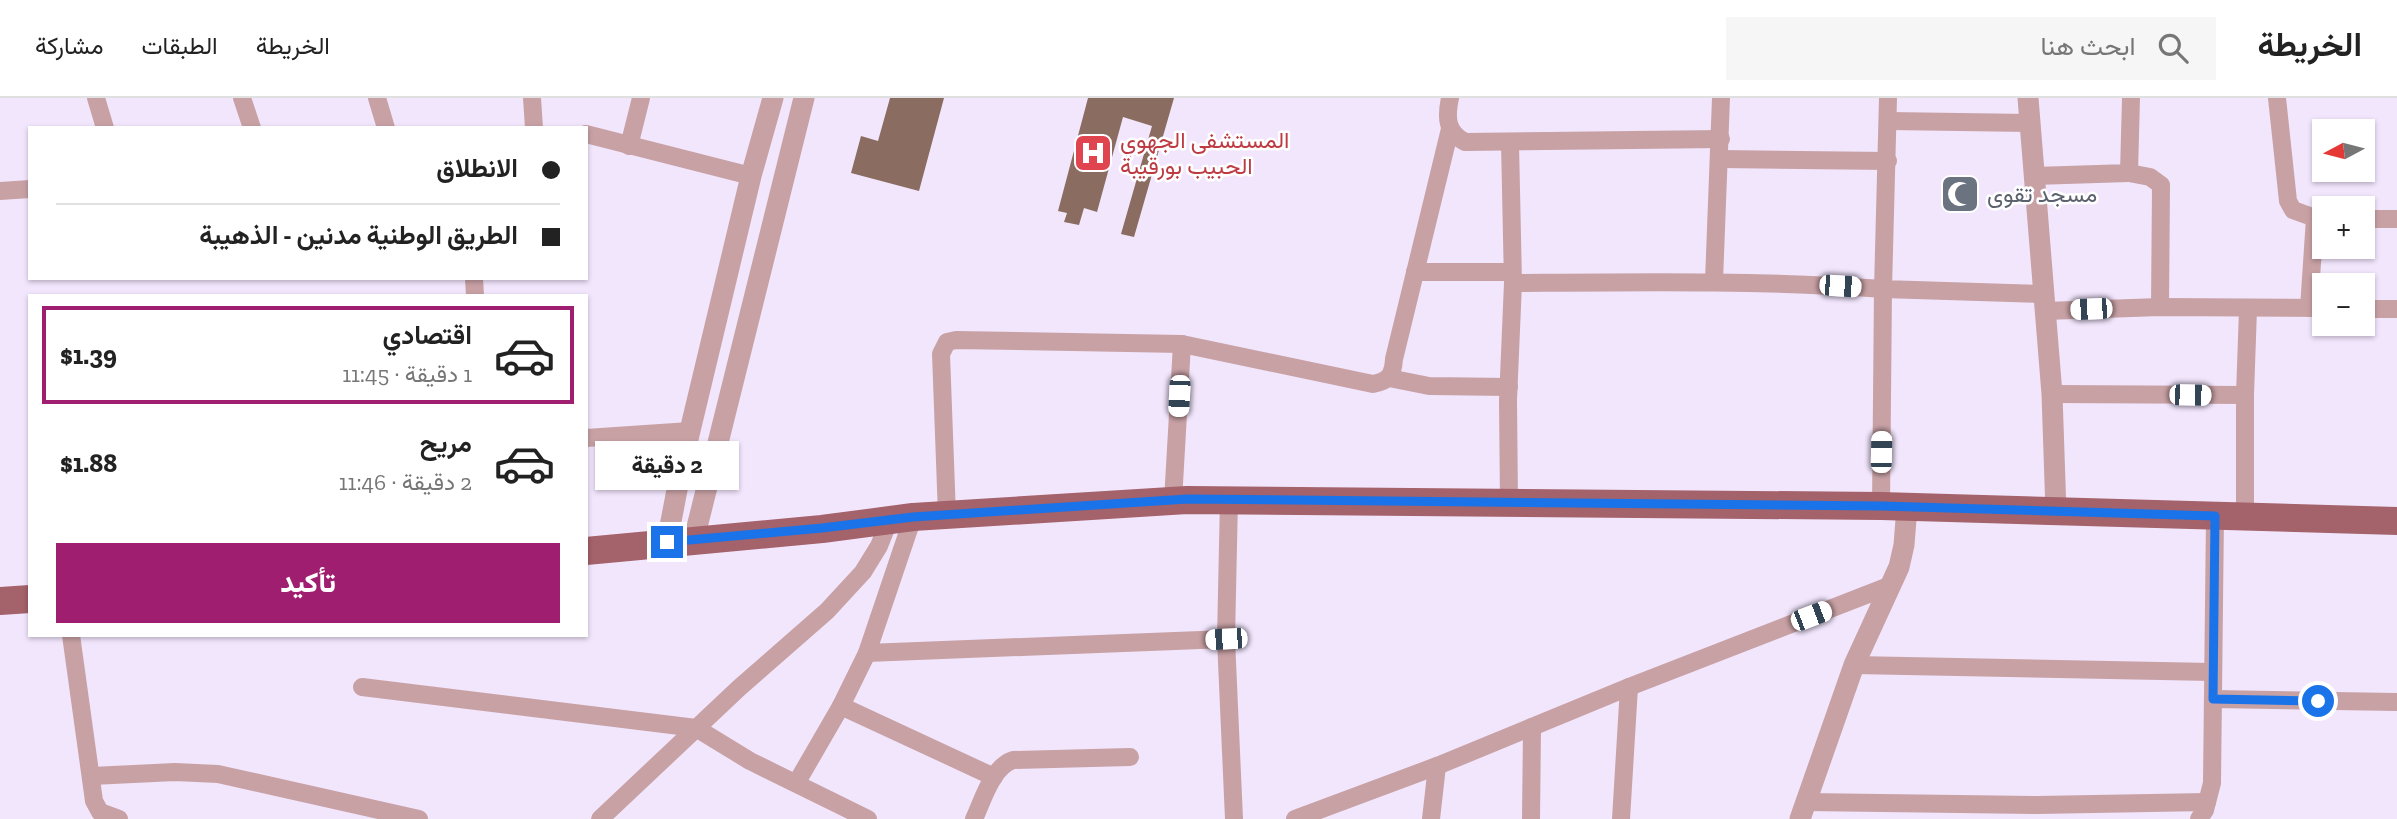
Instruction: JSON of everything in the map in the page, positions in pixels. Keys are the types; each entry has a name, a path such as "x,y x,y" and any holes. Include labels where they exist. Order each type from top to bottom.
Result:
{"main road":[{"path":"588,551 947,515 1230,499 1894,507 2397,522"},
{"path":"0,601 28,599"}],"street":[{"path":"96,98 103,126"},
{"path":"242,98 251,126"},
{"path":"377,98 385,126"},
{"path":"532,98 534,126"},
{"path":"629,146 641,98"},
{"path":"681,540 690,431 751,176 773,98"},
{"path":"681,540 726,402 804,98"},
{"path":"1451,98 1447,120 1456,137 1465,142 1721,139"},
{"path":"1714,281 1721,98"},
{"path":"1888,98 1883,289 1894,507 1904,545 1899,567 1854,665 1802,811 2037,812 2207,802"},
{"path":"2028,98 2052,394 2056,512"},
{"path":"2129,173 2131,98"},
{"path":"2277,98 2288,201 2293,210 2312,216"},
{"path":"1888,121 2030,123"},
{"path":"1389,378 1393,372 1450,129"},
{"path":"588,135 751,176"},
{"path":"1509,502 1508,387 1512,278 1510,143"},
{"path":"1720,159 1888,161"},
{"path":"2034,176 2129,173 2150,177 2161,186 2160,307"},
{"path":"0,191 28,189"},
{"path":"2375,219 2397,219"},
{"path":"1415,272 1512,278 1797,283 2044,302 2160,307 2312,308"},
{"path":"2245,517 2248,309"},
{"path":"2375,309 2397,309"},
{"path":"947,515 941,354 947,342 968,338 1182,344 1373,384 1389,378 1429,386 1508,387"},
{"path":"1173,501 1182,344"},
{"path":"2052,394 2245,395"},
{"path":"588,438 690,431"},
{"path":"1230,499 1226,639 1234,819"},
{"path":"2199,819 2212,783 2215,516"},
{"path":"797,782 841,706 867,653 901,519"},
{"path":"600,819 696,728 827,611 863,572 901,519"},
{"path":"1295,819 1437,766 1629,687 1889,586"},
{"path":"71,637 94,801 100,812 119,819"},
{"path":"867,653 1226,639"},
{"path":"1854,665 2212,672"},
{"path":"362,687 696,728 750,761 868,819"},
{"path":"1621,819 1629,687"},
{"path":"2213,699 2397,702"},
{"path":"841,706 994,777"},
{"path":"1531,819 1532,727"},
{"path":"974,819 994,777 1006,762 1130,757"},
{"path":"1432,819 1437,766"},
{"path":"92,776 175,772 218,774 419,819"}],"building":[{"path":"890,98 944,98 919,191 851,173 861,136 878,141"},
{"name":"المستشفى الجهوي الحبيب بورقيبة","path":"1088,98 1174,98 1134,237 1121,234 1152,126 1123,117 1097,212 1084,208 1079,225 1064,222 1067,213 1058,211"}],"place":[{"name":"المستشفى الجهوي الحبيب بورقيبة","path":"1093,153"},
{"name":"مسجد تقوى","path":"1960,194"}],"route":[{"path":"667,542 913,517 1187,499 1881,506 2215,516 2213,699 2318,701"}]}
